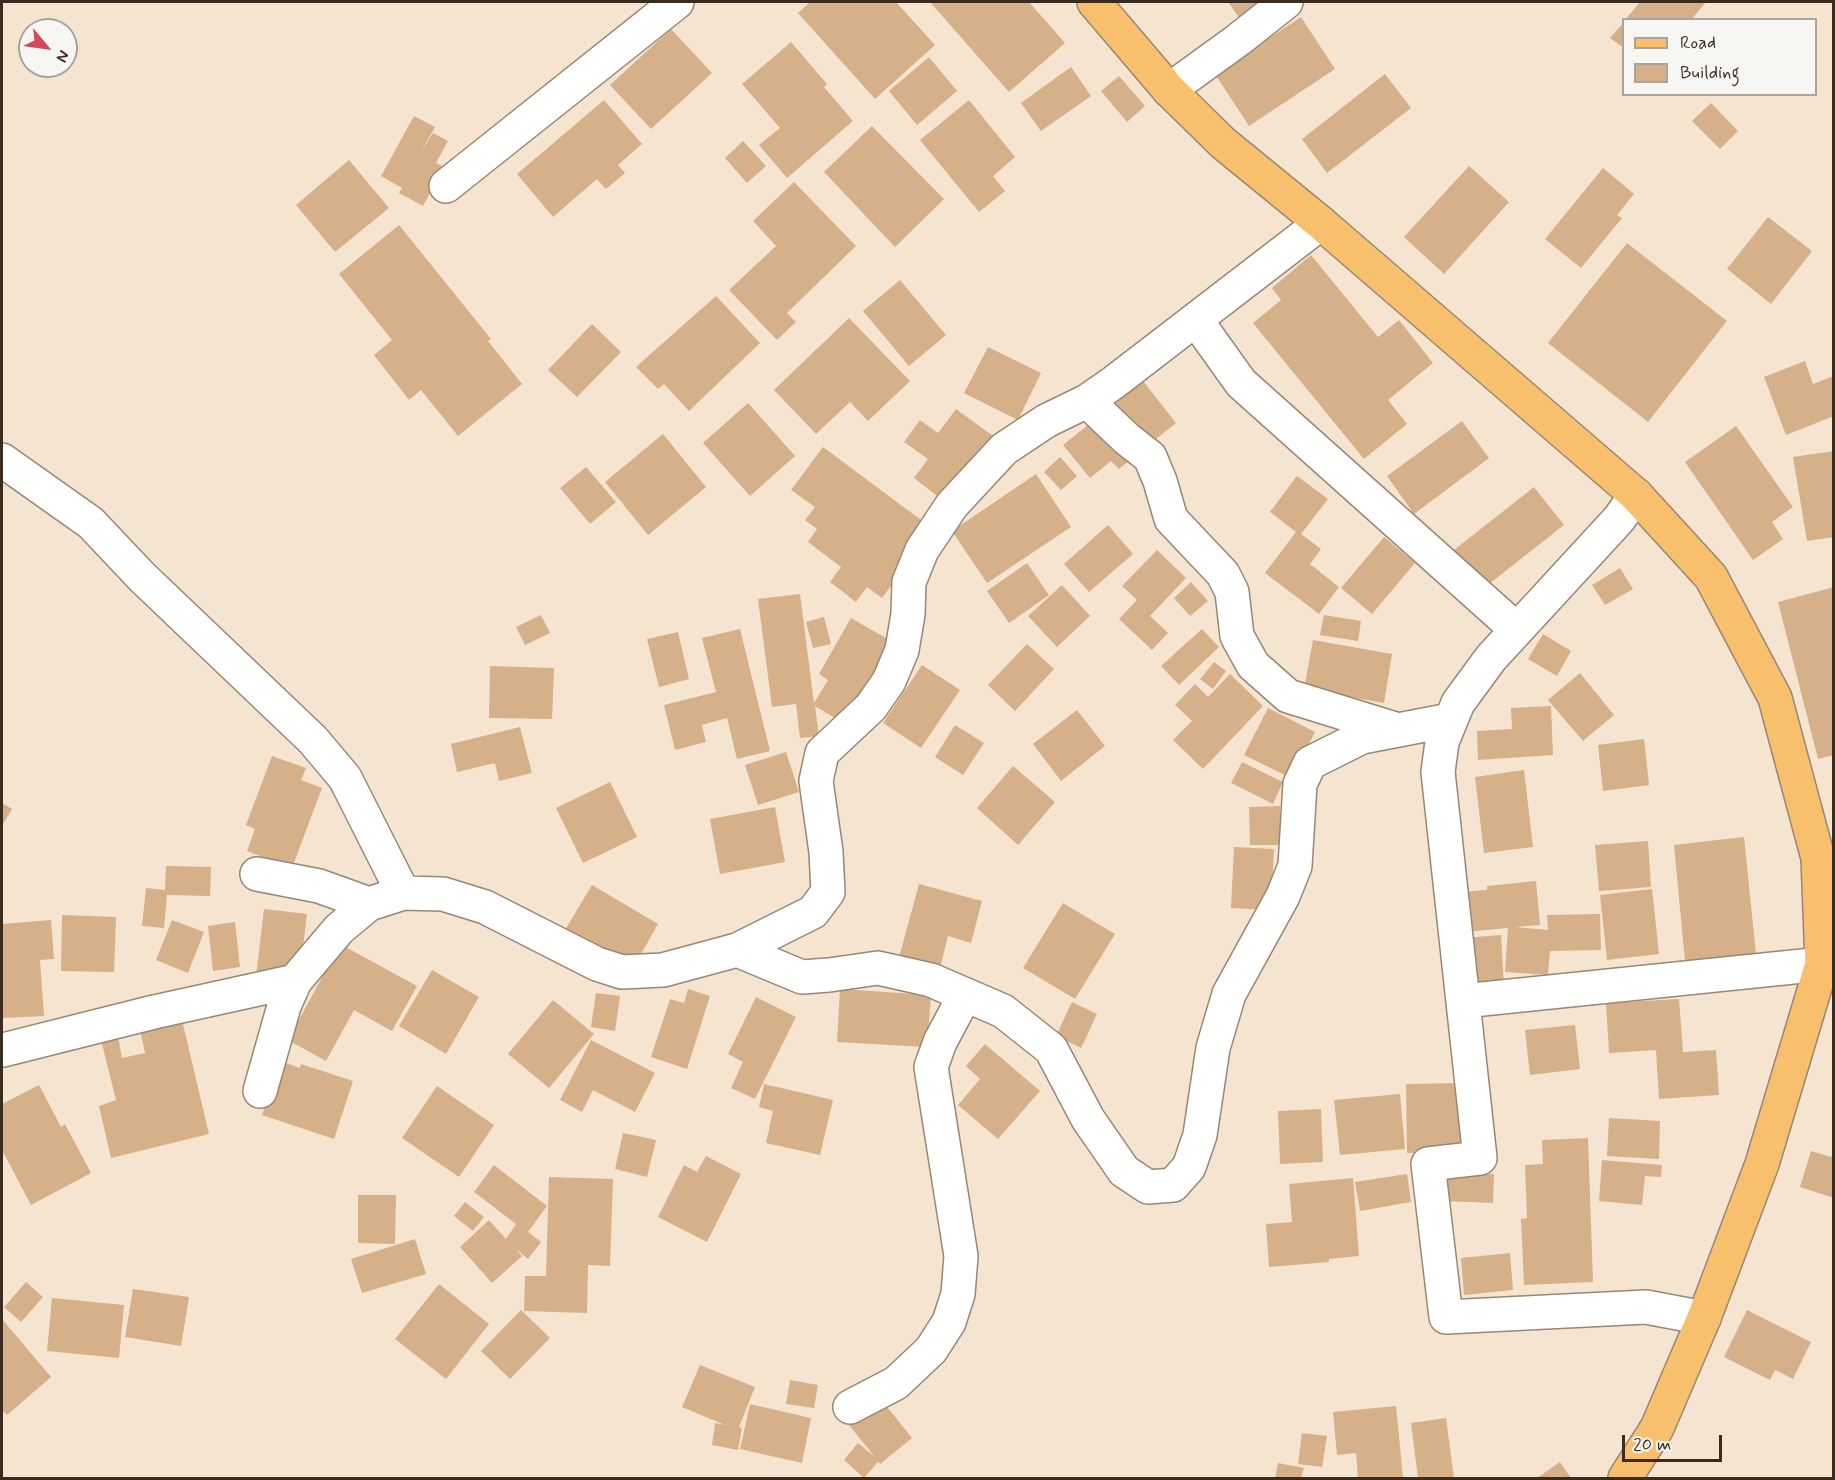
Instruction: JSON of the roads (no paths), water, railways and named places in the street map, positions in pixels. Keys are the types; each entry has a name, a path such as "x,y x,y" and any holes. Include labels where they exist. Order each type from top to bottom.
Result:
{"main road":[{"path":"1094,2 1169,90 1223,143 1322,223 1636,495 1711,577 1775,698 1818,858 1822,964 1762,1164 1704,1318 1657,1428 1624,1479"}],"street":[{"path":"446,186 677,2"},
{"path":"1169,90 1286,2"},
{"path":"260,1091 284,1006 295,981 339,929 369,904 403,893 443,894 485,907 597,964 622,972 663,970 737,950 813,912 828,892 826,852 816,781 822,753 871,707 889,681 902,650 908,614 909,582 922,550 952,505 1004,449 1046,421 1087,401 1322,223"},
{"path":"1196,320 1241,383 1516,630"},
{"path":"1087,401 1126,439 1150,457 1171,519 1223,574 1232,592 1237,636 1252,665 1288,696 1399,730"},
{"path":"2,460 91,523 142,577 313,741 345,778 403,893"},
{"path":"1636,495 1619,519 1491,658 1458,703 1442,742 1438,772 1480,1158 1428,1164 1446,1317 1646,1306 1704,1318"},
{"path":"737,950 802,977 878,968 931,980 1003,1011 1051,1049 1088,1119 1124,1171 1148,1187 1173,1185 1189,1167 1200,1135 1213,1048 1229,994 1283,896 1295,866 1300,784 1310,763 1362,737 1450,720"},
{"path":"257,874 319,886 369,904"},
{"path":"1463,1001 1822,964"},
{"path":"3,1050 154,1012 295,981"},
{"path":"850,1407 896,1383 931,1350 949,1322 958,1294 961,1256 932,1067 940,1042 965,995"}]}
